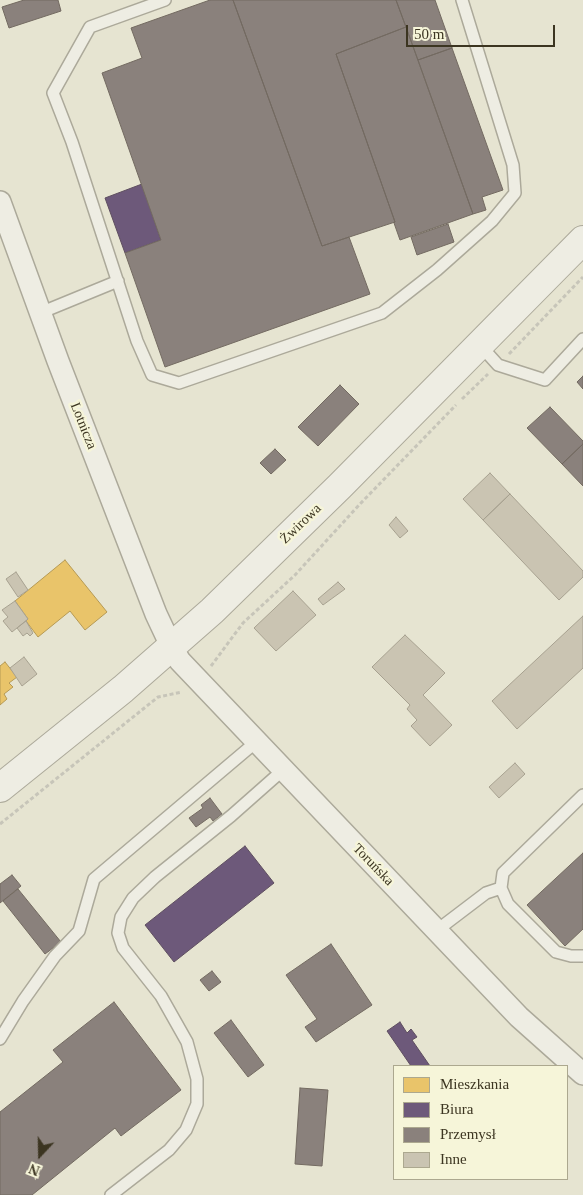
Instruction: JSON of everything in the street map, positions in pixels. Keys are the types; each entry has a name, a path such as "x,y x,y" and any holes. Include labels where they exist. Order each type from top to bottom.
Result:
{"street":[{"name":"Lotnicza","path":"0,202 40,314 156,614 172,648"},
{"name":"Żwirowa","path":"0,788 172,648 333,493 582,242"},
{"name":"Toruńska","path":"172,648 180,661 256,742 519,1017 583,1074"}],"lane":[{"path":"165,0 90,27 54,93 72,142 137,341 152,375 178,383 382,313 437,270 492,221 515,192 513,164 462,0"},
{"path":"40,314 118,281"},
{"path":"480,345 498,364 545,380 583,339"},
{"path":"0,1039 23,1001 56,956 79,931 94,879 256,742"},
{"path":"111,1195 169,1150 186,1130 197,1104 197,1079 187,1042 161,996 123,948 118,933 121,917 133,898 155,877 231,816 283,770"},
{"path":"583,795 503,873 501,888 508,904 556,952 571,956 583,956"},
{"path":"436,930 486,893 501,888"}],"building: Mieszkania":[{"path":"65,560 107,612 85,630 70,611 38,637 15,601"},
{"path":"5,662 17,677 9,683 13,687 4,694 7,699 0,705 0,666"}],"building: Biura":[{"path":"142,184 161,240 125,253 105,198"},
{"path":"245,846 274,883 174,962 145,925"},
{"path":"400,1022 407,1033 411,1029 417,1037 412,1040 429,1065 410,1065 387,1031"}],"building: Przemysł":[{"path":"24,0 58,0 61,11 9,28 2,7"},
{"path":"210,0 233,0 322,246 349,237 370,294 165,367 125,253 161,240 102,73 142,58 131,28"},
{"path":"233,0 396,0 406,27 336,54 395,222 322,246"},
{"path":"396,0 435,0 452,48 418,60"},
{"path":"406,27 473,214 400,240 336,54"},
{"path":"452,48 503,190 482,197 486,210 473,214 418,60"},
{"path":"448,224 454,242 417,255 411,237"},
{"path":"583,376 583,389 577,382"},
{"path":"340,385 359,404 318,446 298,427"},
{"path":"550,407 583,441 583,444 562,464 527,428"},
{"path":"583,444 583,486 562,464"},
{"path":"275,449 286,460 271,474 260,463"},
{"path":"210,798 222,814 213,821 210,817 196,827 189,818 203,808 201,805"},
{"path":"583,853 583,929 565,946 527,905"},
{"path":"12,875 21,886 0,903 0,884"},
{"path":"18,889 61,942 45,954 3,901"},
{"path":"331,944 372,1005 316,1042 305,1027 317,1019 286,975"},
{"path":"212,971 221,982 209,991 200,980"},
{"path":"114,1002 181,1090 121,1136 115,1128 32,1195 0,1195 0,1112 63,1062 53,1050"},
{"path":"231,1020 264,1065 248,1077 214,1033"},
{"path":"300,1088 328,1090 322,1166 295,1164"}],"building: Inne":[{"path":"490,473 510,494 483,520 463,499"},
{"path":"510,494 583,571 583,577 559,600 483,520"},
{"path":"396,517 408,531 400,538 389,525"},
{"path":"16,572 28,590 18,597 6,579"},
{"path":"338,582 345,589 323,605 318,599"},
{"path":"293,591 316,615 276,651 254,628"},
{"path":"15,601 28,619 12,632 3,621 8,617 2,610"},
{"path":"583,616 583,668 517,729 492,701"},
{"path":"26,621 33,633 30,636 27,633 23,636 17,628"},
{"path":"405,635 445,673 423,695 452,725 430,746 411,726 417,720 407,709 410,705 372,667"},
{"path":"24,657 37,674 22,686 10,668"},
{"path":"515,763 525,774 499,798 489,787"}]}
